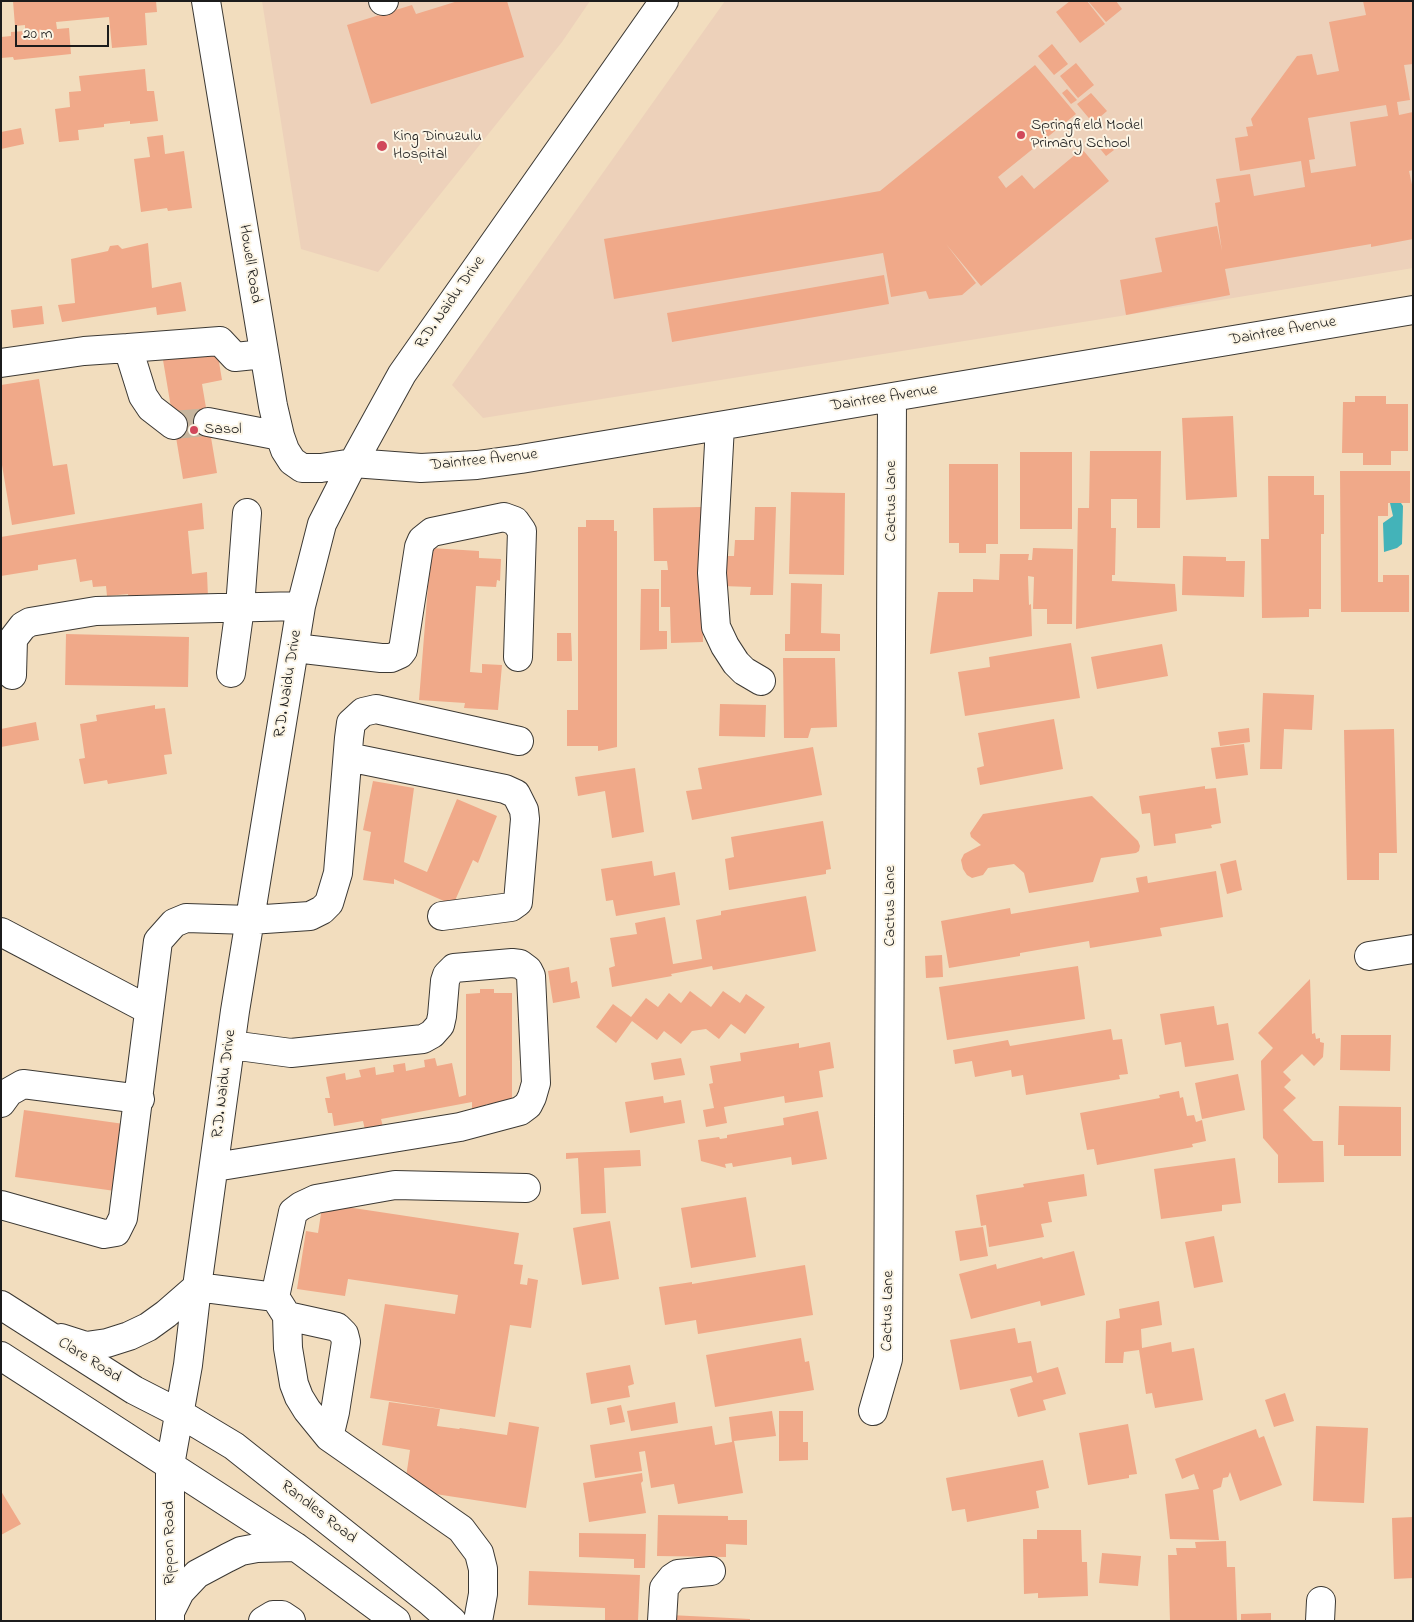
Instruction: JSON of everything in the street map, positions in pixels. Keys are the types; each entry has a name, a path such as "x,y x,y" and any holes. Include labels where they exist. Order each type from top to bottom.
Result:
{"street":[{"name":"Howell Road","path":"206,1 221,83 264,354 280,436 285,450 292,460 302,468 320,468 353,463"},
{"name":"R.D. Naidu Drive","path":"170,1465 188,1365 197,1287 250,920 301,606 322,524 402,374 664,1"},
{"name":"Daintree Avenue","path":"353,463 421,468 477,465 892,398 1413,310"},
{"path":"1,363 84,351 220,341 235,357 264,354"},
{"path":"128,348 143,396 151,408 173,424"},
{"name":"Cactus Lane","path":"873,1411 888,1359 892,398"},
{"path":"208,422 280,436"},
{"path":"720,426 712,573 716,627 724,646 736,663 744,671 761,681"},
{"path":"231,673 240,607 247,513"},
{"path":"295,648 381,658 391,658 400,654 403,650 419,547 422,540 432,532 504,517 515,521 522,531 518,657"},
{"path":"12,675 13,639 23,626 30,622 96,611 301,606"},
{"path":"1,1205 104,1234 116,1232 123,1218 140,1099 158,941 174,923 186,918 250,920 310,916 322,910 329,903 338,873 351,723 363,712 376,710 519,741"},
{"path":"348,757 504,789 516,794 524,810 525,819 518,902 511,907 442,916"},
{"path":"1,932 149,1010"},
{"path":"1370,956 1413,949"},
{"path":"215,1166 460,1127 520,1111 528,1105 536,1083 531,976 528,970 520,964 512,963 454,968 447,975 445,981 440,1025 432,1034 422,1039 291,1053 231,1045"},
{"path":"1,1103 9,1092 23,1084 140,1099"},
{"path":"478,1621 483,1594 483,1568 479,1554 461,1529 329,1437 307,1410 294,1384 281,1306 292,1212 301,1206 316,1199 395,1184 526,1188"},
{"path":"43,1332 86,1346 107,1343 148,1327 197,1287 281,1306 337,1327 344,1334 346,1342 335,1412 329,1437"},
{"name":"Clare Road","path":"1,1305 134,1390 179,1413"},
{"path":"1,1356 296,1547 396,1621"},
{"name":"Randles Road","path":"179,1413 234,1446 452,1621"},
{"name":"Rippon Road","path":"170,1465 170,1616"},
{"path":"170,1616 180,1592 197,1574 241,1551 257,1548 296,1547"},
{"path":"662,1621 664,1588 672,1578 678,1574 711,1571"},
{"path":"263,1621 273,1615 282,1616 291,1621"}],"shaded area":[{"name":"King Dinuzulu Hospital","path":"262,1 590,1 562,42 378,272 301,249"},
{"name":"Springfield Model Primary School","path":"725,1 1413,1 1413,268 483,418 452,385"}],"water":[{"path":"1390,503 1401,503 1403,506 1402,544 1397,548 1384,552 1383,523 1393,516"}],"building":[{"path":"13,1 156,1 157,12 145,13 147,45 112,48 109,17 56,22 57,29 69,28 71,54 14,60 13,57 1,58 1,37 11,36 11,32 25,31 25,25 15,26"},
{"path":"458,1 507,1 524,57 371,104 347,25 412,5 416,14"},
{"path":"1070,1 1087,1 1105,24 1080,43 1056,12"},
{"path":"1088,1 1116,1 1122,9 1106,22"},
{"path":"1363,1 1413,1 1413,64 1404,65 1410,100 1397,102 1399,115 1413,112 1413,170 1409,171 1413,189 1413,239 1371,247 1371,244 1225,269 1230,295 1126,315 1120,280 1162,272 1155,238 1217,226 1222,251 1215,203 1220,202 1216,179 1250,174 1254,196 1305,187 1301,161 1240,171 1235,138 1248,136 1246,127 1253,126 1251,119 1297,56 1312,54 1317,75 1339,71 1329,22 1366,15","holes":["1386,105 1388,116 1350,122 1356,166 1311,173 1309,160 1315,159 1308,118"]},
{"path":"1052,44 1068,64 1054,75 1038,56"},
{"path":"1076,63 1094,85 1078,98 1060,76"},
{"path":"1035,65 1076,114 998,177 1006,188 1022,175 1034,189 1082,149 1109,181 981,286 946,244 976,283 962,295 929,299 926,291 891,297 883,253 614,299 604,239 880,191"},
{"path":"145,69 147,91 154,91 158,121 130,124 130,121 104,124 104,127 78,130 79,140 59,142 55,109 70,107 69,92 81,91 79,76"},
{"path":"1067,89 1077,100 1071,104 1062,93"},
{"path":"1091,93 1107,111 1093,123 1077,104"},
{"path":"21,128 24,144 1,149 1,132"},
{"path":"163,135 165,154 184,151 192,208 168,211 167,208 141,212 134,159 150,157 147,137"},
{"path":"1104,138 1114,150 1106,156 1097,145"},
{"path":"148,243 152,288 181,282 186,311 157,315 156,307 62,322 58,305 75,303 71,259 108,251 110,246 118,245 122,249"},
{"path":"884,275 889,304 672,342 667,313"},
{"path":"42,306 44,324 13,328 11,310"},
{"path":"217,350 222,380 202,384 217,473 183,479 163,360"},
{"path":"39,379 53,466 67,464 75,514 12,525 1,459 1,385"},
{"path":"1355,396 1386,396 1386,404 1408,404 1408,451 1391,451 1391,465 1363,465 1363,453 1342,453 1343,402 1355,402"},
{"path":"1233,416 1237,497 1186,500 1182,418"},
{"path":"1090,451 1161,451 1160,528 1137,528 1137,499 1111,499 1111,528 1116,528 1115,575 1112,575 1112,581 1175,584 1177,611 1076,629 1078,508 1089,508"},
{"path":"1020,452 1072,452 1072,529 1020,529"},
{"path":"949,464 998,464 998,544 986,544 986,553 959,553 959,543 949,543"},
{"path":"1340,471 1410,471 1410,503 1388,503 1388,516 1378,516 1378,582 1383,582 1383,575 1409,575 1409,612 1341,612"},
{"path":"1268,476 1314,476 1314,495 1324,495 1324,534 1321,534 1321,609 1309,609 1309,617 1262,618 1261,539 1269,539"},
{"path":"791,492 845,493 844,575 789,574"},
{"path":"202,503 204,529 188,531 192,574 207,572 208,598 129,602 128,594 107,596 106,586 93,587 92,580 80,582 76,559 38,565 38,570 1,576 1,537"},
{"path":"701,507 703,642 671,643 670,607 661,607 661,570 668,570 667,561 654,561 653,508"},
{"path":"755,507 776,507 773,595 750,595 751,587 722,586 723,556 734,556 735,540 754,540"},
{"path":"586,520 614,520 614,531 617,531 617,747 598,751 598,746 567,746 567,710 578,710 578,527 586,527"},
{"path":"431,548 479,551 479,558 501,559 500,581 497,580 496,587 476,586 470,672 482,673 482,664 502,665 498,710 464,708 465,703 419,700"},
{"path":"1033,548 1073,549 1072,624 1047,624 1047,609 1033,609 1034,577 1028,576 1032,636 930,654 938,592 973,592 973,579 999,580 1000,554 1029,554 1028,560 1032,560"},
{"path":"1183,556 1226,557 1226,561 1245,561 1244,597 1182,595"},
{"path":"791,583 822,584 821,633 840,634 840,651 785,651 785,634 790,634"},
{"path":"641,589 659,589 659,631 667,631 667,649 640,650"},
{"path":"557,633 571,633 572,661 557,661"},
{"path":"66,634 189,637 188,687 65,685"},
{"path":"1071,643 1080,698 965,716 958,672 990,667 989,657"},
{"path":"1162,644 1168,676 1097,689 1091,657"},
{"path":"783,658 835,658 837,727 811,728 808,738 784,738"},
{"path":"1263,693 1314,695 1312,730 1284,729 1282,769 1260,769"},
{"path":"720,704 766,705 765,737 719,736"},
{"path":"155,705 155,709 165,708 172,754 164,755 167,774 108,784 107,780 84,784 79,759 85,758 80,724 97,721 96,715"},
{"path":"1054,719 1063,769 980,785 977,768 984,766 978,733"},
{"path":"36,722 39,740 1,747 1,729"},
{"path":"1249,728 1250,742 1220,746 1218,732"},
{"path":"1394,729 1397,853 1379,853 1379,880 1347,880 1344,730"},
{"path":"1244,744 1248,775 1216,779 1211,748"},
{"path":"813,747 822,795 692,820 686,791 702,789 698,768"},
{"path":"635,768 644,832 612,838 605,791 578,796 575,777"},
{"path":"373,781 414,788 404,862 427,872 457,799 497,816 478,863 473,860 453,905 394,879 394,884 363,880 371,832 363,830"},
{"path":"1205,786 1205,789 1216,788 1221,823 1211,825 1212,828 1175,834 1176,843 1154,846 1150,813 1142,814 1139,796"},
{"path":"1092,796 1138,841 1140,846 1139,851 1136,853 1101,858 1093,882 1029,893 1024,873 1014,864 988,868 983,875 972,878 963,869 961,860 964,854 981,845 971,837 970,833 983,814"},
{"path":"823,821 831,869 826,870 826,874 729,890 725,859 734,857 731,837"},
{"path":"1236,860 1242,890 1227,894 1220,864"},
{"path":"652,861 654,876 675,872 680,905 616,916 613,900 606,901 601,869"},
{"path":"1216,871 1223,917 1160,928 1162,936 1090,948 1089,941 1020,953 1020,956 949,968 941,921 1010,908 1011,914 1139,892 1136,878 1147,876 1148,883"},
{"path":"806,896 816,951 713,970 712,966 671,974 672,976 612,987 609,968 615,966 610,938 637,934 635,923 665,917 673,964 702,959 696,920 721,915 721,911"},
{"path":"942,955 943,977 926,978 925,956"},
{"path":"1078,966 1085,1019 947,1040 939,987"},
{"path":"569,967 571,983 577,981 580,998 553,1003 548,971"},
{"path":"1310,979 1312,1034 1315,1033 1316,1039 1320,1038 1320,1042 1324,1043 1323,1057 1314,1066 1302,1054 1283,1072 1291,1080 1284,1087 1296,1098 1283,1110 1313,1141 1323,1141 1324,1182 1278,1183 1278,1155 1263,1138 1261,1061 1273,1048 1258,1033"},
{"path":"480,989 494,989 494,993 512,993 512,1105 486,1104 486,1109 472,1109 472,1102 381,1119 383,1127 365,1130 363,1121 334,1126 332,1113 328,1113 325,1098 330,1098 326,1077 345,1073 346,1080 361,1077 359,1070 375,1067 376,1075 394,1072 393,1065 405,1063 406,1071 425,1067 424,1060 435,1058 437,1066 452,1063 459,1097 466,1095 466,994 480,993"},
{"path":"690,991 711,1007 723,991 740,1003 746,994 765,1007 745,1034 731,1024 719,1039 706,1029 692,1031 681,1044 664,1031 657,1040 632,1021 616,1043 596,1027 613,1004 631,1017 646,998 658,1007 669,993 681,1003"},
{"path":"1214,1006 1217,1025 1228,1023 1234,1060 1185,1067 1181,1042 1165,1045 1160,1014"},
{"path":"1111,1029 1113,1040 1122,1039 1128,1074 1119,1075 1120,1079 1026,1095 1023,1075 1012,1077 1011,1070 975,1077 972,1061 955,1064 953,1050 1008,1040 1010,1046"},
{"path":"1341,1035 1391,1035 1390,1071 1340,1070"},
{"path":"830,1042 834,1068 819,1071 823,1097 785,1103 784,1096 724,1107 727,1123 706,1127 703,1110 714,1108 709,1084 713,1083 710,1066 741,1061 740,1053 799,1043 799,1048"},
{"path":"681,1058 685,1075 654,1080 651,1063"},
{"path":"1238,1074 1245,1110 1202,1119 1195,1083"},
{"path":"1179,1091 1180,1098 1183,1097 1187,1116 1194,1115 1196,1122 1202,1120 1206,1141 1192,1144 1193,1147 1097,1165 1094,1149 1087,1150 1080,1113 1160,1098 1159,1095"},
{"path":"663,1096 664,1103 681,1100 685,1123 630,1133 625,1102"},
{"path":"1339,1106 1401,1107 1401,1156 1344,1156 1344,1145 1338,1145"},
{"path":"24,1110 124,1124 115,1191 15,1177"},
{"path":"818,1111 827,1159 792,1165 791,1157 733,1167 732,1163 725,1164 726,1168 701,1161 698,1140 719,1137 720,1139 727,1138 727,1135 784,1125 783,1118"},
{"path":"640,1150 641,1166 604,1168 606,1213 581,1214 578,1158 566,1159 566,1153"},
{"path":"1235,1158 1241,1203 1222,1205 1222,1211 1161,1219 1154,1169"},
{"path":"1084,1174 1087,1196 1048,1202 1052,1222 1041,1224 1044,1237 989,1247 986,1225 981,1226 976,1195 1024,1187 1023,1184"},
{"path":"746,1197 756,1257 691,1268 681,1208"},
{"path":"340,1206 519,1233 514,1264 523,1265 520,1284 527,1285 528,1278 538,1280 531,1328 510,1325 495,1417 370,1398 385,1304 455,1314 458,1295 348,1279 345,1296 297,1289 306,1231 318,1233 322,1207 340,1209"},
{"path":"610,1221 619,1279 582,1285 573,1228"},
{"path":"983,1227 988,1256 960,1261 955,1231"},
{"path":"1214,1236 1223,1282 1194,1288 1185,1242"},
{"path":"1074,1251 1085,1295 1041,1306 1040,1301 971,1319 959,1274 996,1264 997,1269"},
{"path":"805,1265 813,1315 698,1334 696,1320 665,1325 659,1287 692,1282 692,1284"},
{"path":"1159,1301 1162,1325 1141,1329 1142,1348 1171,1342 1172,1352 1194,1348 1203,1400 1155,1408 1152,1393 1146,1394 1139,1350 1124,1352 1123,1363 1105,1363 1106,1321 1120,1318 1119,1309"},
{"path":"1015,1328 1018,1343 1031,1341 1037,1373 1058,1367 1066,1394 1043,1400 1046,1410 1018,1417 1010,1389 1033,1382 1031,1376 960,1390 950,1340"},
{"path":"801,1338 805,1362 809,1361 814,1390 715,1407 706,1355"},
{"path":"630,1365 634,1384 628,1386 630,1397 591,1404 586,1373"},
{"path":"1285,1393 1294,1421 1274,1427 1265,1400"},
{"path":"389,1402 440,1409 437,1426 507,1435 509,1422 539,1427 526,1508 429,1493 406,1477 410,1450 382,1445"},
{"path":"675,1402 678,1423 631,1431 627,1411"},
{"path":"621,1405 625,1422 610,1425 607,1408"},
{"path":"772,1411 776,1436 734,1441 743,1493 678,1504 674,1484 651,1488 645,1451 639,1452 642,1471 595,1478 590,1445 712,1426 715,1445 732,1442 729,1417"},
{"path":"779,1411 803,1411 803,1442 808,1442 808,1460 779,1461"},
{"path":"1128,1424 1137,1474 1129,1475 1129,1478 1088,1485 1079,1433"},
{"path":"1316,1426 1368,1428 1364,1503 1313,1501"},
{"path":"1256,1429 1259,1438 1264,1436 1282,1485 1240,1501 1230,1472 1228,1477 1223,1478 1221,1487 1213,1490 1219,1540 1170,1539 1165,1494 1199,1489 1194,1474 1182,1479 1175,1459"},
{"path":"1043,1460 1049,1488 1036,1491 1039,1508 967,1522 965,1509 952,1511 946,1478"},
{"path":"642,1473 643,1481 641,1483 646,1513 589,1522 583,1483"},
{"path":"1,1491 21,1524 1,1535"},
{"path":"658,1515 728,1516 728,1520 747,1520 747,1545 726,1544 726,1557 657,1556"},
{"path":"1413,1517 1413,1578 1394,1579 1392,1518"},
{"path":"1037,1530 1081,1530 1082,1562 1087,1562 1088,1596 1038,1598 1038,1593 1024,1594 1023,1539 1037,1539"},
{"path":"579,1533 646,1534 645,1568 634,1568 634,1559 579,1557"},
{"path":"1226,1541 1227,1567 1235,1567 1237,1621 1170,1621 1168,1555 1177,1555 1176,1548 1196,1548 1195,1542"},
{"path":"1102,1553 1141,1556 1138,1586 1099,1583"},
{"path":"529,1571 640,1575 638,1621 605,1621 605,1608 528,1605"},
{"path":"1271,1613 1271,1621 1241,1621 1241,1614"},
{"path":"670,1615 750,1619 750,1621 670,1621"}],"tunnel":[{"path":"173,425 208,422"}],"place":[{"name":"Springfield Model Primary School","path":"1021,135"},
{"name":"King Dinuzulu Hospital","path":"382,146"},
{"name":"Sasol","path":"194,430"}]}
